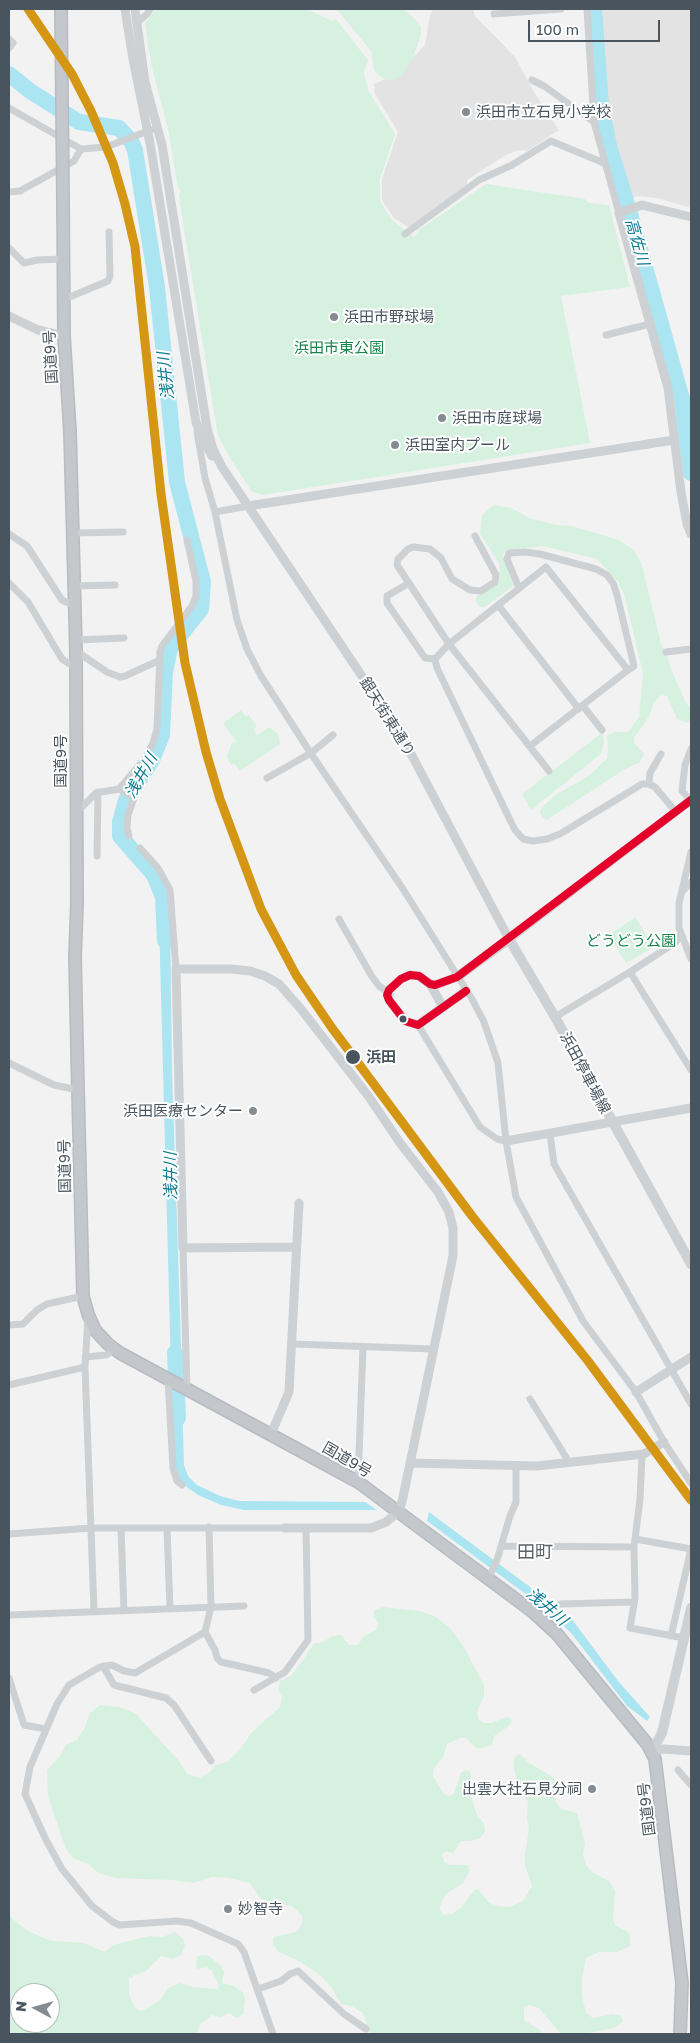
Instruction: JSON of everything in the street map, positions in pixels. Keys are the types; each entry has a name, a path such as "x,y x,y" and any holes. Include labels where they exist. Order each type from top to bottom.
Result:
{"highway":[{"name":"国道9号","path":"61,9 64,336 70,432 76,646 77,812 75,957 83,1296 88,1314 95,1330 115,1349 185,1390 358,1482 490,1576 557,1634 652,1751 660,1789 682,1983 680,2034"}],"main road":[{"path":"457,977 509,939"},
{"name":"浜田停車場線","path":"509,939 555,1017 691,1264"},
{"path":"652,1751 662,1733 691,1608"}],"street":[{"path":"125,9 148,131 205,478 215,512 237,620 244,642 261,676 403,889 484,1022 496,1052 506,1141 516,1197 583,1321 636,1392 664,1442 691,1483"},
{"path":"135,9 145,82 158,128 208,428 213,449 222,467"},
{"path":"137,23 148,14 150,9"},
{"path":"494,14 561,9"},
{"path":"588,9 594,122 604,163 621,212 668,388 672,407 681,492 687,524 691,534"},
{"path":"9,39 13,43 9,48"},
{"path":"532,80 544,86 594,122"},
{"path":"9,108 82,149 106,147 158,128"},
{"path":"404,234 479,180 512,165 551,141 604,163"},
{"path":"9,192 20,191 74,162 82,149"},
{"path":"621,212 640,206 691,217"},
{"path":"64,297 72,296 108,281 110,276 109,232"},
{"path":"9,248 24,263 37,260 64,260"},
{"path":"9,316 38,330 64,336"},
{"path":"606,335 650,324"},
{"path":"196,422 208,450 222,467"},
{"path":"215,512 674,440"},
{"name":"銀天街東通り","path":"222,467 400,733 509,939"},
{"path":"73,533 123,532"},
{"path":"9,534 27,546 62,600 75,606"},
{"path":"475,536 494,567 496,575 495,582 481,591 470,590 452,579 437,553 430,548 413,547 398,558 398,565 449,644 549,771"},
{"path":"121,790 146,757 155,737 162,646 192,606 196,596 196,581 187,540"},
{"path":"519,588 507,560 509,553 525,552 602,572 613,583 634,666 530,746"},
{"path":"435,660 449,644 556,559"},
{"path":"546,567 628,670"},
{"path":"9,583 28,602 62,659 76,668"},
{"path":"410,583 387,596 387,603 426,658 435,660"},
{"path":"75,586 115,585"},
{"path":"498,606 602,730"},
{"path":"76,646 124,638"},
{"path":"76,646 108,672 120,677 160,660"},
{"path":"666,652 691,649"},
{"path":"435,660 437,668 510,820 515,830 523,839 547,839 560,834 642,784 649,784 655,787 676,812"},
{"path":"267,778 311,753 333,735"},
{"path":"509,939 691,801 682,791 685,765 691,749"},
{"path":"649,784 650,773 661,754"},
{"path":"77,812 98,792 121,790 134,798 128,815 127,828 129,836"},
{"path":"96,856 98,792"},
{"path":"140,848 158,868 170,890 176,970 185,1390"},
{"path":"691,852 679,903 680,934 691,959"},
{"path":"682,892 691,882"},
{"path":"339,918 371,975 379,986 388,992 389,1000 406,1021 418,1025 480,1127 497,1139 506,1141 550,1134 691,1108"},
{"path":"555,1017 676,942 680,934"},
{"path":"9,1534 91,1528 376,1528 398,1512 453,1256 455,1243 449,1212 438,1192 400,1143 369,1097 301,1009 279,984 266,976 250,970 176,970"},
{"path":"630,972 691,1070"},
{"path":"388,992 401,979 410,975 419,976 430,984 443,1007"},
{"path":"430,984 439,985 457,977"},
{"path":"418,1025 466,991"},
{"path":"9,1063 54,1084 78,1090"},
{"path":"550,1134 554,1164 691,1404"},
{"path":"270,1434 290,1392 299,1203"},
{"path":"183,1248 296,1247"},
{"path":"9,1325 23,1324 37,1310 47,1304 83,1296"},
{"path":"88,1314 85,1366 94,1611"},
{"path":"293,1344 433,1349"},
{"path":"358,1482 363,1347"},
{"path":"86,1357 106,1355 115,1349"},
{"path":"636,1392 691,1357"},
{"path":"9,1385 85,1366"},
{"path":"170,1381 173,1468 182,1485"},
{"path":"530,1399 569,1462"},
{"path":"410,1463 516,1467 642,1455 664,1442"},
{"path":"642,1455 640,1499 634,1543 634,1602 630,1628 684,1638"},
{"path":"490,1576 516,1502 516,1467"},
{"path":"209,1527 211,1607 205,1632 215,1650 217,1658 221,1662 252,1668 269,1673 276,1678"},
{"path":"121,1528 124,1611"},
{"path":"167,1528 170,1609"},
{"path":"254,1690 276,1678 289,1667 309,1637 306,1528"},
{"path":"501,1546 634,1543 691,1549 671,1636"},
{"path":"560,1604 634,1602"},
{"path":"9,1615 244,1606"},
{"path":"205,1632 135,1673 124,1671 112,1665 103,1666 69,1685 62,1694 30,1767 25,1794 54,1855 92,1906 119,1925 191,1923 235,1942 244,1952 274,2034"},
{"path":"103,1666 114,1685 166,1698 174,1705 211,1761"},
{"path":"9,1678 24,1725 46,1729"},
{"path":"652,1751 664,1749 691,1750"},
{"path":"678,1770 691,1785"},
{"path":"258,1990 281,1981 298,1971 344,2014 366,2029"}],"shaded area":[{"name":"浜田市立石見小学校","path":"433,9 473,9 475,16 515,57 534,92 559,130 527,151 518,150 506,155 467,180 467,184 416,224 408,227 394,218 382,200 382,179 398,132 375,94 374,84 398,73 425,45 430,15"},
{"path":"600,9 691,9 691,208 657,198 637,196 631,198 610,122"}],"green space":[{"name":"浜田市東公園","path":"155,9 307,9 332,21 336,19 368,60 364,73 368,90 395,134 380,179 380,201 391,219 414,238 419,230 486,184 585,199 589,203 609,205 630,287 561,296 590,443 263,495 252,492 218,436 181,211 179,195 181,190 178,188 168,129 151,64 145,23"},
{"path":"331,9 405,9 421,26 421,35 412,60 401,77 391,81 381,77 374,70 371,51 339,12"},
{"path":"494,505 511,508 529,518 556,525 571,526 619,540 634,550 642,565 661,644 686,703 691,708 691,717 688,723 677,719 667,696 661,695 653,704 650,715 634,738 634,743 644,754 640,762 625,769 547,820 543,818 540,812 542,807 557,794 590,775 607,758 607,736 615,732 628,732 639,717 643,673 624,594 618,582 597,559 543,546 506,550 503,555 514,585 485,607 480,607 476,602 476,597 499,582 500,576 499,563 480,534 482,515"},
{"path":"241,710 246,717 249,715 257,727 253,729 257,735 269,727 278,734 280,744 240,771 234,763 231,765 228,760 227,756 232,743 236,741 223,723"},
{"path":"603,732 604,743 601,754 531,810 522,794"},
{"name":"どうどう公園","path":"635,917 654,947 626,963 609,935"},
{"path":"383,1607 419,1611 436,1617 450,1628 462,1644 484,1685 484,1696 477,1711 478,1719 483,1723 492,1723 506,1717 512,1721 509,1726 494,1736 492,1745 484,1748 476,1748 466,1738 460,1738 447,1744 443,1757 433,1770 433,1776 444,1794 449,1796 454,1794 461,1773 466,1770 469,1771 471,1774 471,1796 476,1813 484,1824 485,1832 480,1838 471,1841 461,1841 453,1853 446,1851 442,1855 444,1862 449,1865 468,1865 470,1870 463,1883 446,1894 441,1902 440,1910 444,1915 452,1914 461,1908 475,1889 478,1889 489,1903 510,1907 523,1901 532,1886 525,1866 529,1829 527,1817 528,1801 518,1790 513,1762 516,1756 520,1754 528,1762 554,1778 557,1788 554,1795 556,1802 561,1809 577,1813 585,1843 583,1854 586,1865 592,1872 609,1881 615,1891 613,1921 616,1926 627,1931 630,1936 630,1946 617,1952 599,1952 586,1958 582,1978 582,1996 586,2013 593,2018 613,2014 621,2016 623,2022 614,2028 583,2034 561,2034 539,2008 529,2005 524,2007 524,2020 540,2030 542,2034 370,2034 363,2013 351,2006 341,2004 332,1988 320,1975 299,1961 279,1952 273,1945 273,1937 297,1932 302,1924 301,1914 291,1906 268,1902 260,1898 250,1883 229,1878 212,1877 194,1883 172,1880 116,1878 98,1873 88,1864 73,1858 66,1849 48,1796 47,1770 60,1756 66,1745 77,1740 85,1727 90,1713 100,1705 120,1707 136,1714 178,1760 187,1774 199,1778 210,1772 216,1765 227,1762 239,1751 252,1732 280,1707 282,1697 278,1689 280,1681 292,1675 314,1644 323,1642 332,1636 341,1635 349,1645 358,1645 364,1636 376,1630 379,1624 373,1614 375,1610"},
{"path":"9,1914 30,1932 52,1941 84,1943 104,1952 114,1945 149,1936 163,1937 175,1932 183,1939 185,1946 181,1955 173,1959 161,1956 146,1971 129,1979 129,1995 136,2009 141,2011 161,1999 168,1988 180,1983 193,1987 218,1989 219,1985 212,1971 206,1967 198,1969 196,1966 197,1956 209,1956 221,1966 224,1972 222,1983 234,1986 242,1992 245,1998 243,2014 237,2018 229,2013 220,2017 212,2015 199,2025 197,2034 9,2034"}],"water":[{"path":"159,920 170,920 172,1069 182,1376 171,1370"},
{"path":"171,1393 182,1399 184,1465 188,1476 197,1485 220,1496 239,1501 365,1502 377,1510 244,1510 221,1505 198,1495 181,1483 175,1464"},
{"path":"429,1512 549,1601 543,1607 427,1521"},
{"path":"551,1603 571,1618 618,1681 650,1717 647,1721 627,1706 572,1634 546,1609"}],"waterway":[{"name":"高佐川","path":"594,9 601,105 609,146 682,399 691,473"},
{"name":"浅井川","path":"9,74 30,91 79,122 119,128 131,141 135,150 157,287 177,482 203,582 201,609 170,648 165,672 162,735 152,760 126,800 120,822 120,836 154,875 163,897 165,941"},
{"name":"浅井川","path":"175,1353 178,1418"}],"transit line":[{"path":"28,9 72,74 91,111 113,163 125,204 135,247 161,494 185,663 206,752 220,799 261,909 296,975 332,1028 472,1216 588,1361 691,1500"},
{"path":"466,991 418,1025 405,1021 387,995 389,990 401,979 410,975 419,976 430,984 435,985 457,977 691,800"}],"place":[{"name":"浜田市立石見小学校","path":"466,112"},
{"name":"浜田市野球場","path":"334,317"},
{"name":"浜田市庭球場","path":"442,418"},
{"name":"浜田室内プール","path":"395,445"},
{"name":"浜田","path":"353,1057"},
{"name":"浜田医療センター","path":"253,1111"},
{"name":"出雲大社石見分祠","path":"592,1789"},
{"name":"妙智寺","path":"228,1909"}],"district":[{"name":"田町","path":"535,1552"}]}
